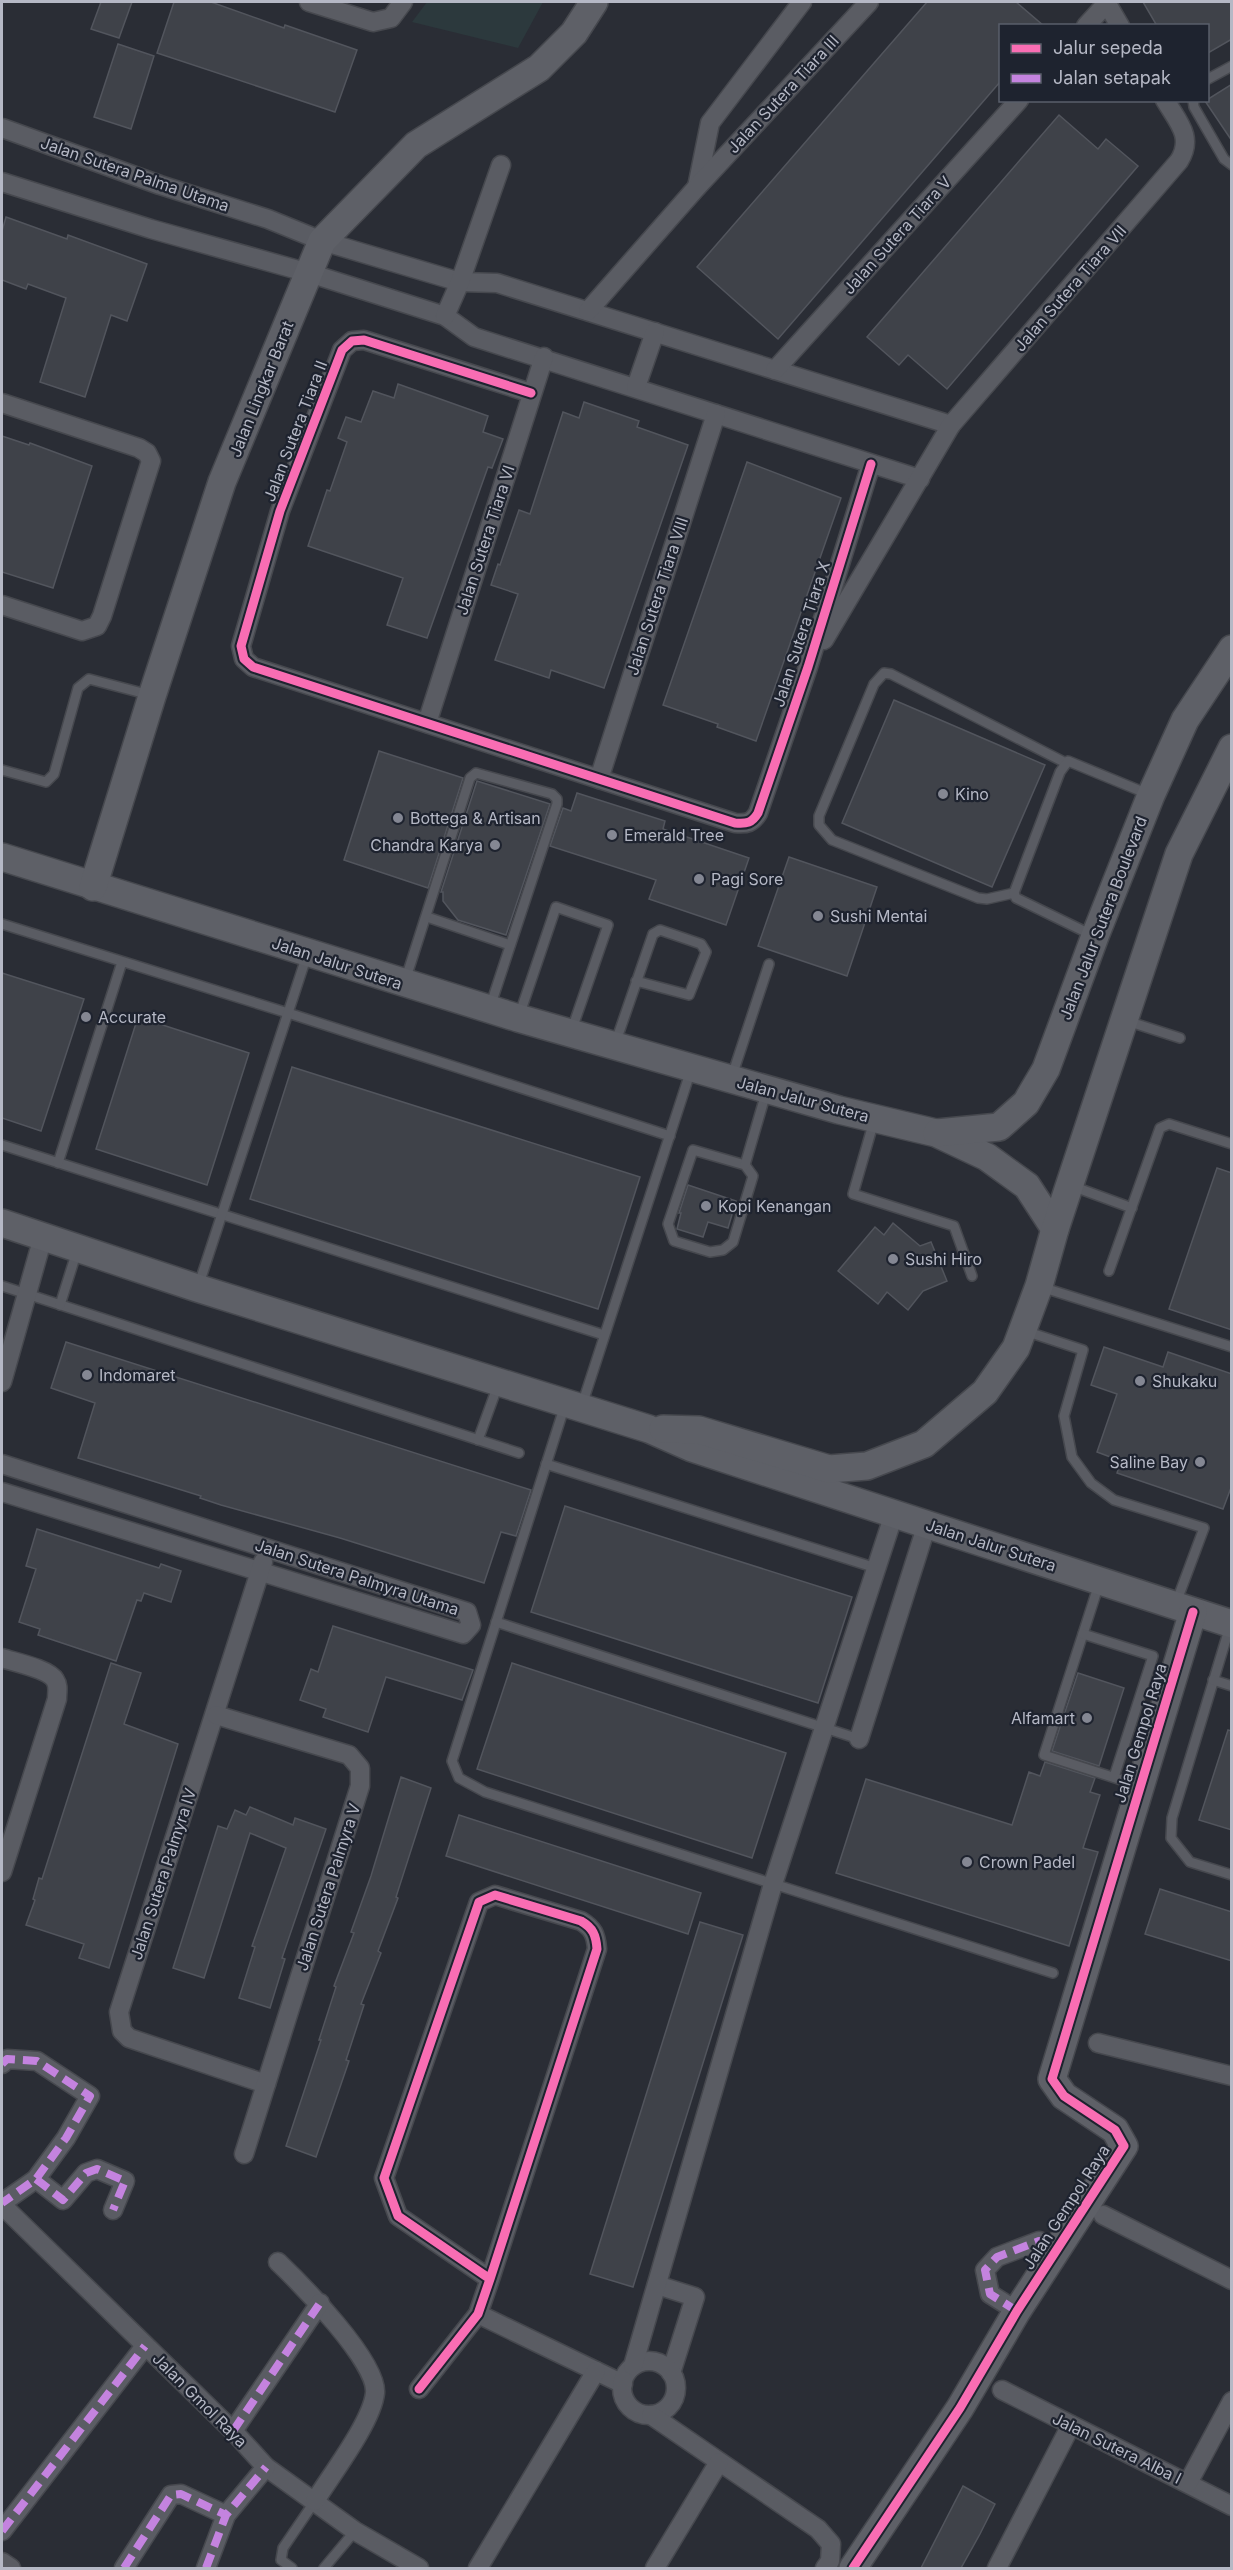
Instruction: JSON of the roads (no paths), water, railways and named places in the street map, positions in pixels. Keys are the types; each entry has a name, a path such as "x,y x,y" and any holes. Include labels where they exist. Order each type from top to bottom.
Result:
{"main road":[{"name":"Jalan Lingkar Barat","path":"93,887 222,482 322,241 416,145 539,68 574,33 594,2"},
{"name":"Jalan Jalur Sutera Boulevard","path":"936,1133 999,1127 1026,1103 1046,1069 1150,795 1185,720 1232,649"},
{"path":"1055,1229 1179,854 1232,748"},
{"name":"Jalan Jalur Sutera","path":"2,857 489,1010 767,1089 936,1133 987,1157 1027,1186 1055,1229 1016,1348 985,1392 924,1444 867,1466 829,1469 699,1430 649,1429"},
{"name":"Jalan Jalur Sutera","path":"2,1223 197,1288 649,1429 692,1448 1231,1624"},
{"name":"Jalan Gempol Raya","path":"853,2568 960,2408 1055,2249 1124,2146 1115,2130 1064,2096 1052,2079 1140,1786 1184,1609"}],"street":[{"path":"309,2 373,22 391,18 403,2"},
{"name":"Jalan Sutera Tiara III","path":"697,187 710,123 802,2"},
{"name":"Jalan Sutera Tiara III","path":"588,311 697,187 869,2"},
{"path":"1088,24 1106,2 1119,24"},
{"name":"Jalan Sutera Tiara V","path":"775,370 1016,102"},
{"name":"Jalan Sutera Tiara VII","path":"808,667 951,425 1179,161 1186,150 1183,130 1166,102"},
{"name":"Jalan Sutera Palma Utama","path":"2,128 160,185 268,219 322,241 460,282 498,283 951,425"},
{"path":"445,316 460,282 501,165"},
{"path":"2,182 150,229 309,273 445,316 474,337 544,357 920,479"},
{"path":"636,387 655,332"},
{"name":"Jalan Sutera Tiara II","path":"427,723 253,667 244,659 241,646 280,511 342,350 352,340 364,340 531,393"},
{"name":"Jalan Sutera Tiara VI","path":"427,723 544,357"},
{"path":"2,404 139,448 147,453 151,461 97,626 82,631 2,605"},
{"name":"Jalan Sutera Tiara VIII","path":"599,779 716,414"},
{"name":"Jalan Sutera Tiara X","path":"599,779 735,823 747,824 753,821 758,813 808,667 871,464"},
{"path":"427,723 599,779"},
{"path":"2,1382 44,1237"},
{"name":"Jalan Sutera Palmyra Utama","path":"2,1464 467,1612 471,1625 463,1634 2,1492"},
{"path":"633,2366 773,1884 894,1514"},
{"path":"859,1739 927,1524"},
{"name":"Jalan Sutera Palmyra IV","path":"266,2084 129,2038 122,2031 118,2012 216,1715 267,1548"},
{"path":"2,1658 47,1673 54,1678 58,1687 57,1699 2,1872"},
{"name":"Jalan Sutera Palmyra V","path":"216,1715 349,1755 360,1768 360,1786 244,2154"},
{"path":"419,2389 478,2314 490,2279 597,1948 596,1937 590,1926 581,1921 495,1895 479,1902 384,2178 398,2216 490,2279"},
{"path":"1098,2043 1232,2076"},
{"path":"2,2064 7,2059 37,2061 90,2096 66,2138 36,2179 2,2204"},
{"path":"36,2179 63,2200 86,2173 98,2169 125,2181 113,2210"},
{"name":"Jalan Gmol Raya","path":"2,2204 233,2431 266,2467 355,2531 419,2568"},
{"path":"1103,2215 1232,2280"},
{"path":"1017,2310 990,2294 985,2270 997,2257 1039,2241 1055,2249"},
{"path":"278,2262 320,2303 370,2372 376,2392 367,2418 315,2501"},
{"path":"657,2285 695,2297 671,2373"},
{"path":"233,2431 320,2303"},
{"path":"478,2314 623,2384"},
{"path":"2,2531 145,2346"},
{"path":"654,2361 671,2373 676,2386 673,2399 664,2410 645,2415 632,2409 624,2398 623,2384 628,2371 633,2366 654,2361"},
{"path":"478,2568 596,2371"},
{"name":"Jalan Sutera Alba I","path":"1002,2390 1232,2506"},
{"path":"1188,2483 1232,2401"},
{"path":"651,2415 818,2529 831,2544 830,2561 825,2568"},
{"path":"997,2568 1071,2425"},
{"path":"655,2568 719,2462"},
{"path":"206,2568 226,2515 266,2467"},
{"path":"124,2568 171,2495 181,2493 226,2515"},
{"path":"2,2562 11,2568"}],"lane":[{"path":"1209,78 1232,66"},
{"path":"1193,102 1224,159 1232,165"},
{"path":"1014,892 987,899 978,898 832,840 819,825 819,816 874,684 884,673 891,674 1066,763 1081,766 1150,795"},
{"path":"2,770 46,782 54,774 78,688 89,679 152,696"},
{"path":"1066,763 1060,772 1014,892 1016,898 1095,936"},
{"path":"404,984 472,775 476,773 552,794 557,799 557,804 489,1010"},
{"path":"518,1018 556,907 608,925 570,1033"},
{"path":"427,917 510,945"},
{"path":"2,924 670,1136"},
{"path":"614,1046 636,981 653,934 660,930 701,944 706,952 689,995 636,981"},
{"path":"197,1288 308,953"},
{"path":"58,1163 122,962"},
{"path":"731,1079 769,964"},
{"path":"1125,1020 1180,1038"},
{"path":"692,1068 604,1335 546,1464 452,1761 459,1778 485,1792 1053,1973"},
{"path":"745,1165 767,1089"},
{"path":"875,1118 853,1194 954,1226 972,1276"},
{"path":"1109,1271 1160,1128 1169,1124 1232,1144"},
{"path":"2,1145 604,1335"},
{"path":"693,1150 745,1165 753,1176 733,1242 723,1250 710,1252 674,1241 668,1224 693,1150"},
{"path":"1070,1186 1132,1208"},
{"path":"60,1305 78,1249"},
{"path":"2,1286 519,1453"},
{"path":"1038,1286 1232,1347"},
{"path":"1023,1330 1083,1350 1064,1416 1072,1457 1091,1483 1114,1500 1204,1528 1184,1609"},
{"path":"478,1440 499,1382"},
{"path":"546,1464 876,1568"},
{"path":"1100,1581 1044,1755 1140,1786"},
{"path":"496,1622 859,1739"},
{"path":"1231,1624 1172,1818 1171,1838 1190,1862 1232,1875"},
{"path":"1083,1634 1153,1656 1114,1777"},
{"path":"1213,1680 1232,1686"},
{"path":"292,2568 281,2560 283,2548 315,2501"},
{"path":"324,2568 355,2531"}],"place":[{"name":"Kino","path":"943,794"},
{"name":"Bottega & Artisan","path":"398,818"},
{"name":"Emerald Tree","path":"612,835"},
{"name":"Chandra Karya","path":"495,845"},
{"name":"Pagi Sore","path":"699,879"},
{"name":"Sushi Mentai","path":"818,916"},
{"name":"Accurate","path":"86,1017"},
{"name":"Kopi Kenangan","path":"706,1206"},
{"name":"Sushi Hiro","path":"893,1259"},
{"name":"Indomaret","path":"87,1375"},
{"name":"Shukaku","path":"1140,1381"},
{"name":"Saline Bay","path":"1200,1462"},
{"name":"Alfamart","path":"1087,1718"},
{"name":"Crown Padel","path":"967,1862"}]}
